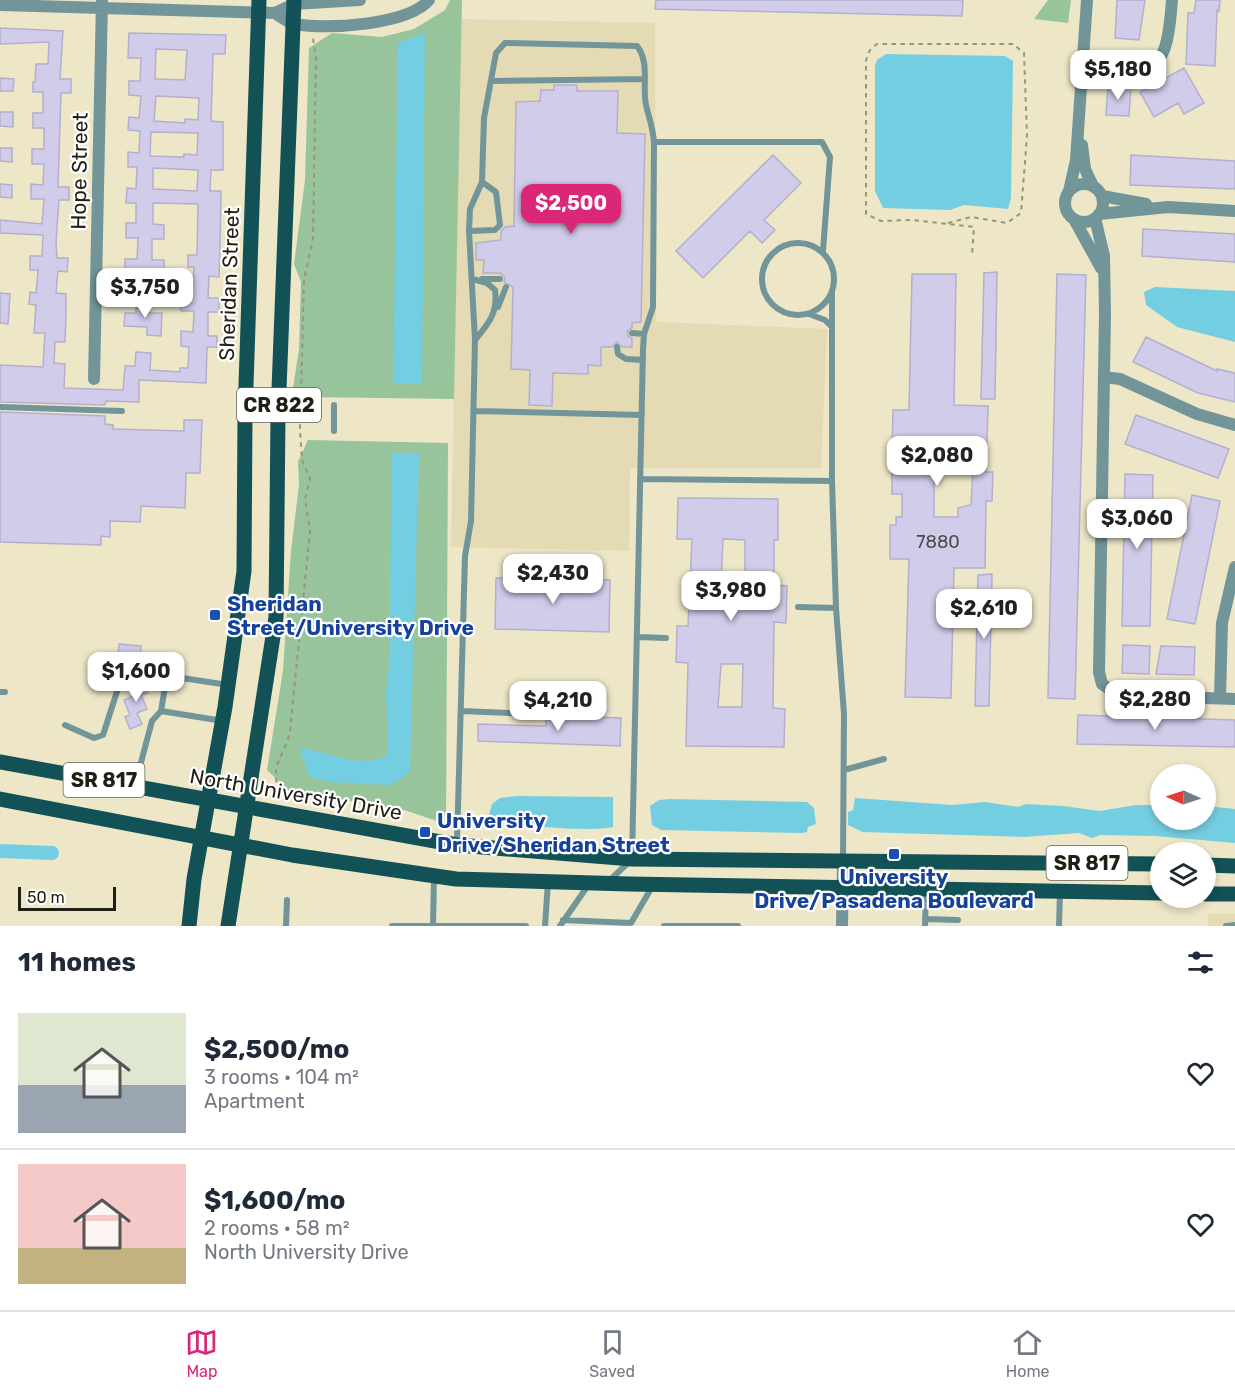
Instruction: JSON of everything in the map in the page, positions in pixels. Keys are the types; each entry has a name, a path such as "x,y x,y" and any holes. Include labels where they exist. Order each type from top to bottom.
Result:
{"main road":[{"name":"CR 822","path":"228,926 276,617 278,415 294,2"},
{"name":"Sheridan Street","path":"189,926 208,800 223,721 244,571 245,414 259,6"},
{"name":"North University Drive","path":"0,762 457,844 632,859 843,859 1150,864"},
{"name":"SR 817","path":"0,799 356,866 434,876 606,884 1150,893"},
{"path":"1216,865 1235,866"},
{"path":"1216,894 1235,894"}],"street":[{"path":"275,13 294,2 360,0"},
{"path":"0,5 259,6 293,24 359,25 394,19 425,5 429,0"},
{"path":"1088,0 1076,160 1064,203 1068,214 1074,219 1094,251 1104,275"},
{"path":"1083,66 1143,69 1153,66 1163,55 1170,39 1172,0"},
{"name":"Hope Street","path":"94,379 102,4"},
{"path":"1078,112 1085,169 1093,186 1102,196 1168,207 1235,211"},
{"path":"1069,191 1080,184 1093,186"},
{"path":"1102,196 1097,216 1104,256 1099,672 1102,684 1118,695 1235,699"},
{"path":"1074,219 1084,222 1097,216 1168,207"},
{"path":"1104,376 1120,379 1197,414 1235,425"},
{"path":"1220,698 1222,623 1226,595 1235,567"},
{"path":"842,926 843,859"}],"lane":[{"path":"457,844 465,556 471,521 474,411 475,340 469,231 470,209 482,182 484,118 496,52 506,43 636,46 642,53 646,103 652,122 654,142 653,307 644,333 632,859 606,884"},
{"path":"491,81 645,79"},
{"path":"654,142 822,142 830,157 823,251"},
{"path":"469,231 495,230 500,225 496,192 482,182"},
{"path":"832,327 825,320 809,314 789,314 773,305 763,290 764,266 774,252 789,243 813,245 823,251 834,272 832,292 832,327 832,481 836,608 844,714 843,859"},
{"path":"472,279 500,279"},
{"path":"472,279 487,283 495,290 495,313"},
{"path":"475,340 495,313 506,287"},
{"path":"809,314 825,303 832,292"},
{"path":"632,333 644,333"},
{"path":"617,347 618,354 626,359 643,360"},
{"path":"334,405 334,431"},
{"path":"0,407 122,411"},
{"path":"474,411 642,415"},
{"path":"245,414 278,415"},
{"path":"640,479 832,481"},
{"path":"798,607 836,608"},
{"path":"637,637 666,638"},
{"path":"64,725 94,738 103,735 122,676 131,673 166,681"},
{"path":"135,786 152,721 161,711 166,681 169,676 228,685"},
{"path":"161,711 223,721"},
{"path":"461,711 531,714"},
{"path":"844,770 884,759"},
{"path":"433,926 434,876"},
{"path":"545,926 548,882"},
{"path":"561,923 589,883"},
{"path":"561,923 631,924 653,885"},
{"path":"926,888 925,922 958,920"},
{"path":"1059,926 1060,891"},
{"path":"286,926 287,900"},
{"path":"1226,926 1235,925"},
{"path":"392,926 526,926"},
{"path":"664,926 738,926"}],"path":[{"path":"280,791 274,778 278,758 285,748 290,731 310,531 305,499 310,479 302,460 300,430 304,280 313,238 316,58 311,25"},
{"path":"948,222 971,217 1007,224 1021,213 1027,136 1024,53 1013,44 877,44 870,50 866,60 864,210 869,217 881,220 948,222 957,226 974,227 972,255"}],"shaded area":[{"path":"461,19 655,23 656,322 827,329 821,468 630,468 629,551 451,547"},
{"path":"1208,914 1235,914 1235,926 1208,926"}],"green space":[{"path":"450,0 462,0 454,399 306,397 293,388 299,349 301,282 294,264 305,180 309,48 332,33 382,37 414,29 445,10"},
{"path":"1048,0 1071,0 1068,23 1034,19"},
{"path":"308,440 448,443 446,824 404,810 289,791 267,770 283,671 291,551 299,485 298,462"}],"water":[{"path":"425,33 422,384 393,384 398,43"},
{"path":"886,54 1005,56 1013,61 1011,198 1008,209 964,205 950,210 883,208 875,191 875,66 877,60"},
{"path":"1155,287 1235,291 1235,342 1177,327 1146,305 1144,292"},
{"path":"391,454 419,454 410,769 403,778 391,785 328,782 309,776 300,750 307,749 347,759 368,761 386,756 388,750 386,689 390,658"},
{"path":"517,796 613,797 613,827 586,829 550,827 513,823 489,815 492,804 500,798"},
{"path":"855,798 952,805 985,802 1018,807 1026,804 1100,811 1150,805 1150,830 1216,830 1216,807 1235,809 1235,843 1155,836 1101,835 1092,838 1079,833 1023,837 863,832 848,825 848,812 853,810"},
{"path":"659,800 807,802 814,808 816,824 808,827 807,832 802,833 661,830 652,825 650,806"}],"building":[{"path":"656,0 963,0 962,16 655,9"},
{"path":"1117,0 1145,0 1139,40 1115,38"},
{"path":"1196,0 1220,0 1219,11 1217,10 1215,66 1186,64 1188,13 1194,13"},
{"path":"0,28 63,31 60,79 71,79 71,93 61,93 58,187 69,187 69,200 59,200 56,242 57,258 68,258 67,272 58,271 56,293 66,294 65,342 55,342 54,363 65,364 64,388 123,390 125,366 135,366 136,352 151,353 150,370 180,372 180,368 188,368 189,347 181,346 181,331 193,332 194,311 181,311 181,296 193,297 194,267 188,267 188,255 197,255 198,204 153,203 153,224 164,225 164,239 152,239 152,260 164,260 164,275 125,274 125,259 137,259 138,238 126,238 126,223 136,223 136,203 126,203 127,188 136,189 137,167 128,167 128,152 139,153 140,131 128,130 129,117 139,118 141,96 129,95 129,81 140,81 141,58 128,58 129,33 226,35 225,54 213,54 211,121 223,122 223,170 211,170 210,191 221,191 220,248 219,277 209,276 208,298 219,298 219,312 208,312 208,336 217,336 217,347 207,347 206,383 139,380 139,402 106,401 105,405 0,402 0,365 43,367 45,333 34,333 36,305 29,304 30,292 36,293 38,270 30,270 30,256 42,256 43,235 0,233 0,220 42,224 44,199 31,199 31,184 43,185 44,164 32,164 32,149 44,149 44,128 33,128 33,113 43,113 43,92 33,92 33,82 35,82 36,64 48,64 49,42 0,44","holes":["156,49 187,50 185,80 155,79","156,96 199,98 198,120 185,119 185,123 154,121","151,132 198,133 197,155 150,156","153,168 198,170 197,191 153,189"]},
{"path":"1184,68 1204,103 1184,114 1178,103 1154,117 1140,92"},
{"path":"0,78 14,79 13,91 0,91"},
{"path":"554,85 577,85 577,91 618,91 617,133 645,134 641,322 632,323 632,328 627,331 628,336 632,338 632,347 622,347 617,342 612,347 601,347 601,366 588,365 588,374 553,373 552,406 529,405 530,370 511,369 513,287 504,282 505,277 500,273 483,273 484,260 476,260 476,243 501,240 501,231 505,227 514,226 516,102 540,101 541,90 554,90"},
{"path":"1108,86 1131,87 1129,116 1106,115"},
{"path":"0,112 13,112 13,127 0,126"},
{"path":"0,148 12,148 12,162 0,161"},
{"path":"773,155 801,183 764,220 775,230 762,243 750,231 703,278 676,251"},
{"path":"1131,155 1235,161 1235,189 1130,185"},
{"path":"0,184 12,185 12,198 0,197"},
{"path":"1143,229 1235,234 1235,262 1142,256"},
{"path":"997,272 995,399 981,399 984,273"},
{"path":"912,274 956,274 954,405 988,406 986,472 993,472 992,501 986,501 985,568 954,568 951,698 905,697 909,559 890,559 890,525 896,525 896,517 902,517 902,494 892,494 892,465 897,464 897,445 892,445 893,410 909,410","holes":["934,455 960,455 960,464 965,464 965,469 973,469 971,505 958,508 958,517 934,517"]},
{"path":"1057,274 1086,275 1075,699 1048,698"},
{"path":"0,293 10,294 8,324 0,323"},
{"path":"136,299 148,299 148,313 162,313 161,336 147,335 147,327 124,326 125,313 136,313"},
{"path":"1146,337 1217,371 1217,369 1235,373 1235,402 1198,393 1133,362"},
{"path":"0,412 105,416 105,424 113,425 113,429 184,431 184,420 202,420 200,473 186,473 185,508 141,506 140,522 110,521 110,537 101,536 101,545 0,542"},
{"path":"1136,415 1229,449 1218,478 1125,444"},
{"path":"1125,474 1153,475 1150,626 1122,626"},
{"path":"1192,495 1220,501 1195,624 1167,619"},
{"path":"678,498 778,499 778,540 774,540 774,585 787,586 786,623 774,622 773,708 785,709 784,747 686,746 688,663 676,662 677,626 688,626 692,539 677,539","holes":["723,539 745,540 745,584 721,584","721,664 743,664 742,707 718,707"]},
{"path":"992,574 989,706 975,706 978,575"},
{"path":"496,578 610,580 609,632 495,629"},
{"path":"119,644 141,646 140,658 118,656"},
{"path":"1123,645 1150,646 1149,674 1122,673"},
{"path":"1161,646 1195,647 1194,675 1156,674"},
{"path":"137,680 144,681 148,693 141,695 147,709 137,713 142,724 130,729 125,717 130,715 124,700 134,696 129,683"},
{"path":"546,715 621,718 620,746 478,741 478,724 546,726"},
{"path":"1078,715 1235,720 1235,747 1077,744"}],"waterway":[{"path":"0,851 52,853"}],"place":[{"name":"Sheridan Street/University Drive","path":"215,615"},
{"name":"University Drive/Sheridan Street","path":"425,832"},
{"name":"University Drive/Pasadena Boulevard","path":"894,854"}]}
